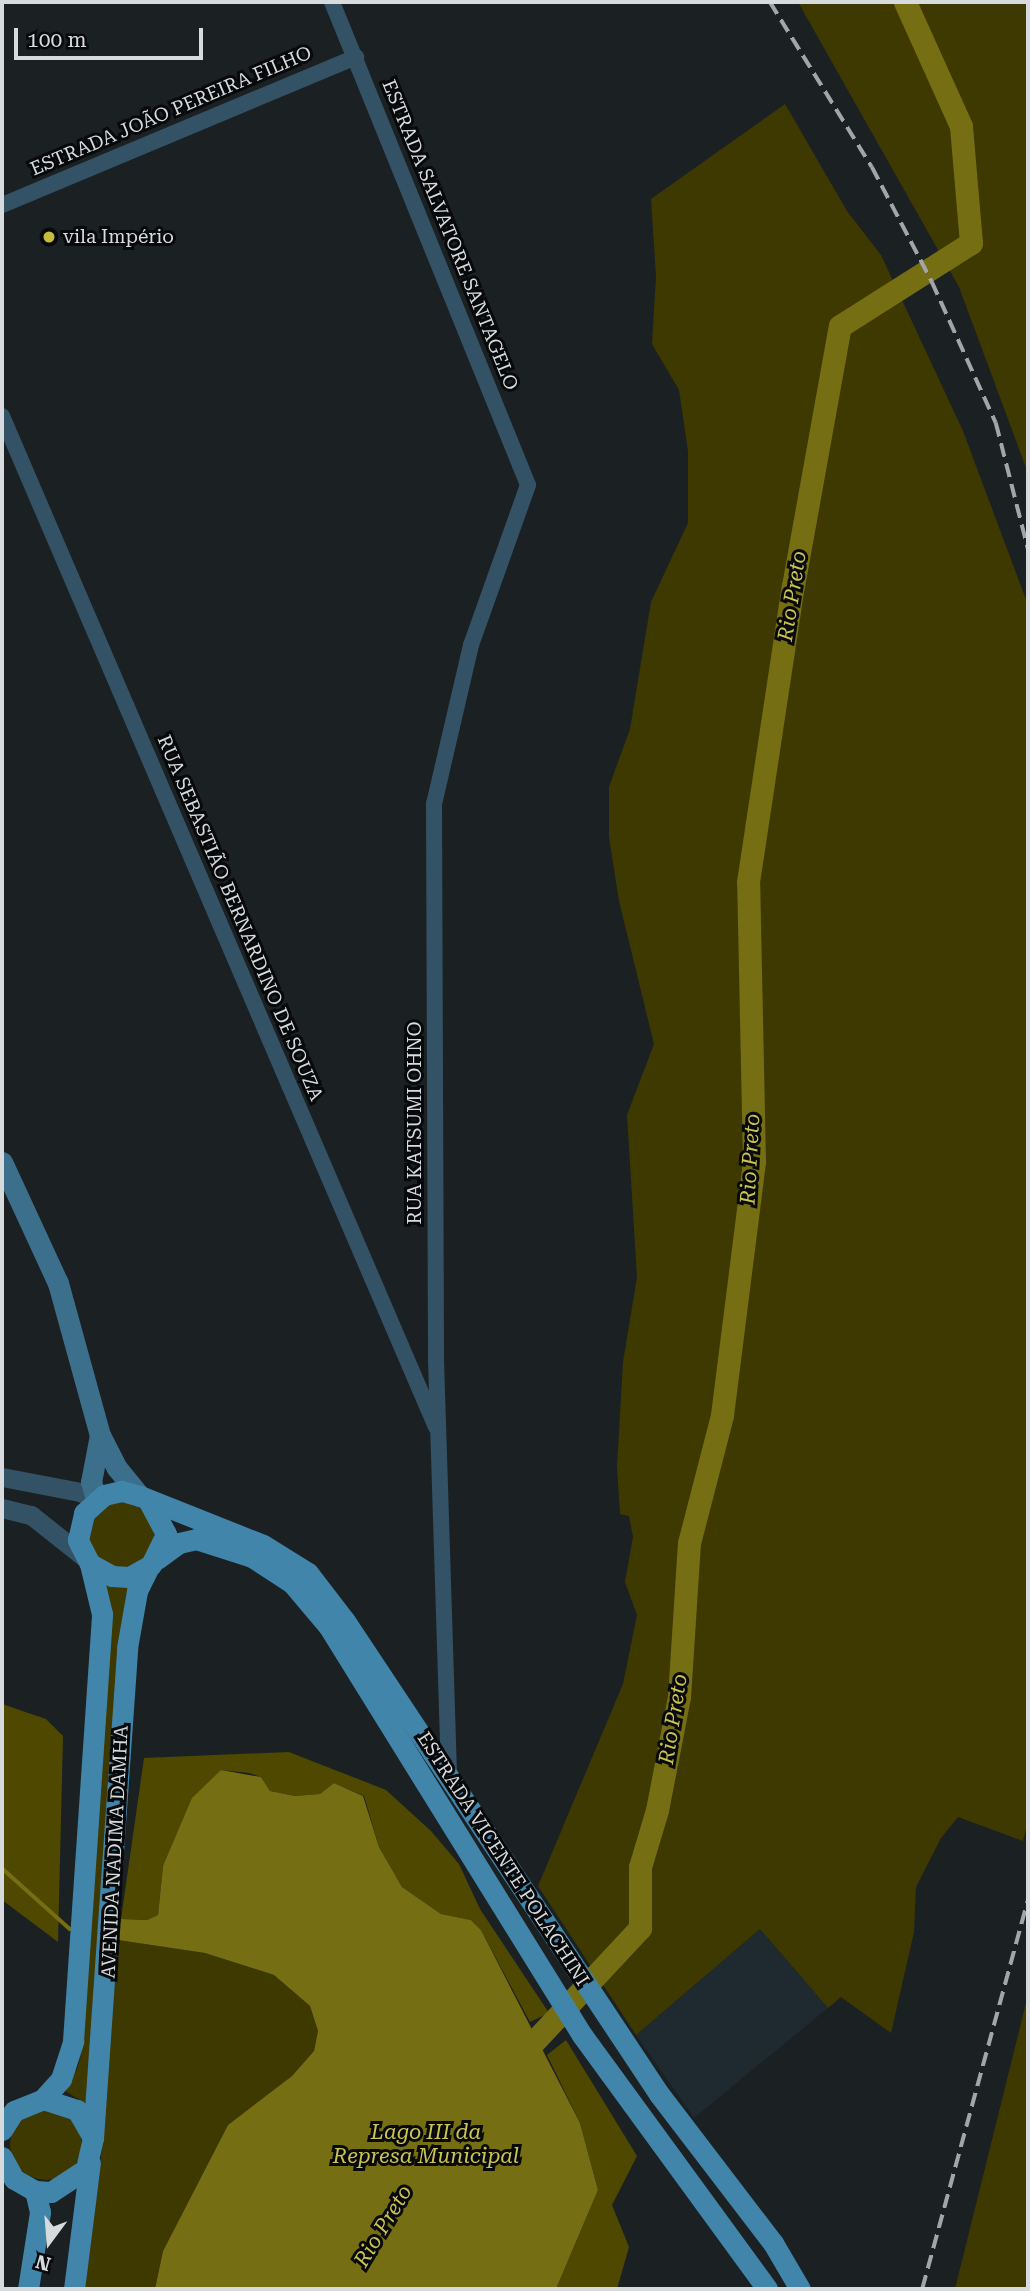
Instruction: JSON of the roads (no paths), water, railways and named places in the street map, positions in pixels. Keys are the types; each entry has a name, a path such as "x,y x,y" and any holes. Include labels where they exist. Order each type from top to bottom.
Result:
{"main road":[{"path":"2,1162 58,1283 100,1434 117,1468 144,1498 166,1534 152,1563 129,1577 112,1576 87,1560 78,1540 100,1434"},
{"path":"89,1491 122,1491 144,1498"},
{"name":"ESTRADA VICENTE POLACHINI","path":"144,1498 263,1545 308,1573 345,1621 449,1775 609,2020 675,2116 773,2243 800,2289"},
{"name":"ESTRADA VICENTE POLACHINI","path":"152,1563 179,1544 196,1539 252,1557 292,1583 329,1627 582,2035 767,2289"},
{"name":"AVENIDA NADIMA DAMHA","path":"43,2099 61,2079 73,2041 102,1614 87,1560"},
{"name":"AVENIDA NADIMA DAMHA","path":"74,2289 92,2149 127,1648 137,1591 152,1563"},
{"path":"2,2157 8,2178 35,2191 62,2188 79,2177 92,2149 77,2110 43,2099 23,2105 4,2124"},
{"path":"29,2289 40,2212 35,2191"}],"street":[{"name":"ESTRADA SALVATORE SANTAGELO","path":"332,2 528,485"},
{"name":"ESTRADA JOÃO PEREIRA FILHO","path":"2,205 356,57"},
{"name":"RUA SEBASTIÃO BERNARDINO DE SOUZA","path":"2,416 440,1437"},
{"name":"RUA KATSUMI OHNO","path":"449,1775 436,1360 434,804 471,645 528,485"},
{"path":"2,1476 89,1491"},
{"path":"2,1508 31,1515 87,1560"}],"water":[{"name":"Lago III da Represa Municipal","path":"221,1770 261,1777 270,1791 295,1796 320,1794 334,1783 363,1796 379,1847 402,1887 441,1914 471,1920 481,1930 580,2123 598,2190 556,2289 155,2289 163,2251 228,2125 292,2076 314,2051 318,2031 310,2006 274,1975 205,1953 118,1940 121,1919 147,1920 158,1915 163,1866 192,1798"}],"waterway":[{"name":"Rio Preto","path":"516,2061 640,1928 640,1867 657,1810 679,1697 689,1543 722,1415 754,1161 748,882 793,586 840,326 971,243 961,126 905,2"},
{"path":"2,1868 70,1929"}],"railway":[{"path":"770,2 872,167 932,282 996,423 1028,549"},
{"path":"922,2289 1028,1900"}],"place":[{"name":"vila Império","path":"49,237"}]}
